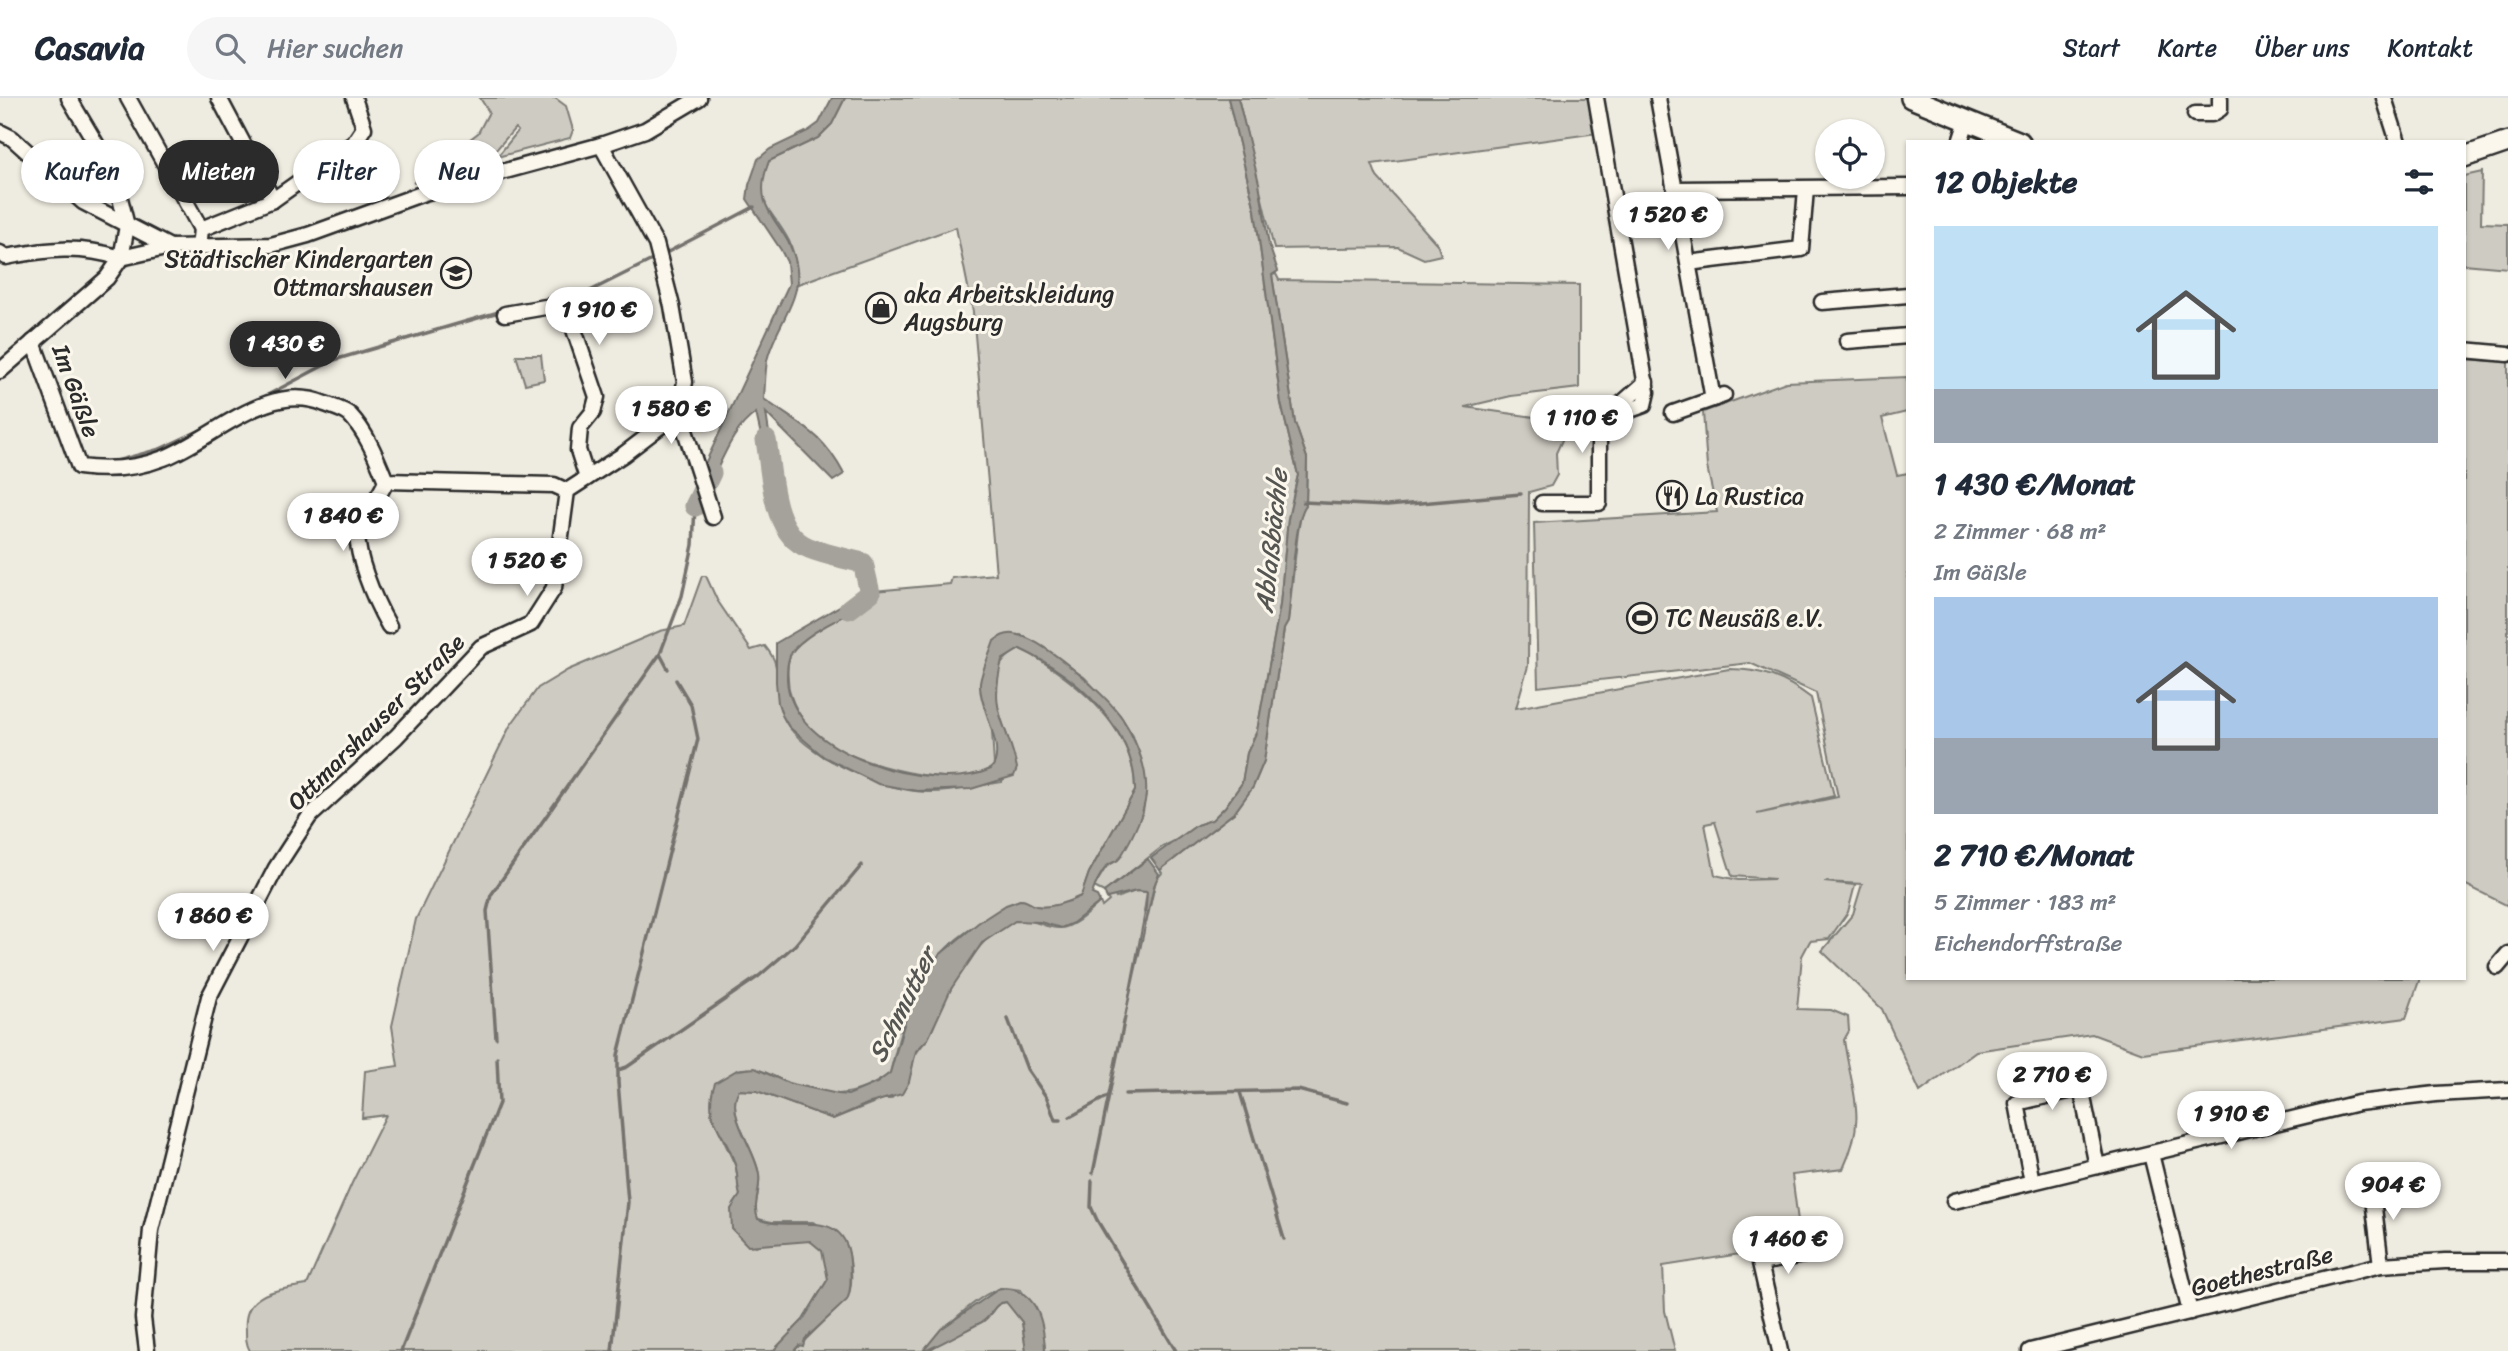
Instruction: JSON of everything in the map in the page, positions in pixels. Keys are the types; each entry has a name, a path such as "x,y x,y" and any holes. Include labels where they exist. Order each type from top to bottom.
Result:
{"street":[{"path":"0,371 107,278 121,258 127,226 114,174 69,98"},
{"path":"128,98 201,229 199,247"},
{"path":"219,98 241,140"},
{"path":"279,196 354,143 364,128 354,98"},
{"path":"2,259 49,249 93,249 121,258 170,247 271,245 308,235 424,193 601,145 645,130 699,98"},
{"path":"1542,503 1598,503 1600,429 1603,420 1646,382 1597,98"},
{"path":"1658,98 1688,263 1718,397 1673,413"},
{"path":"1911,98 1951,105 1967,121 2015,140"},
{"path":"2195,114 2212,114 2220,109 2220,98"},
{"path":"2384,98 2397,140"},
{"path":"1961,140 1967,121"},
{"path":"0,132 12,138 83,202 170,247"},
{"path":"2466,156 2508,142"},
{"path":"601,145 656,244 672,306 685,382 679,412 713,517"},
{"path":"1675,189 1906,187"},
{"path":"1688,263 1801,249 1806,189"},
{"path":"201,229 266,203"},
{"path":"1822,302 1906,295"},
{"path":"505,314 557,305 568,312 597,397 593,412 580,428 578,450 587,478"},
{"path":"1847,341 1906,336"},
{"name":"Im Gäßle","path":"33,342 79,467 107,470 142,465 166,457 277,399 310,398 349,414 374,451 386,481"},
{"path":"2466,350 2508,354"},
{"path":"389,626 375,601 362,564 358,526 382,492 386,481 554,485 567,491 624,454 679,412"},
{"name":"Ottmarshauser Straße","path":"147,1351 143,1318 152,1230 209,997 276,868 309,817 396,737 481,647 531,624 554,588 567,491"},
{"path":"2497,967 2508,954"},
{"path":"2032,1182 2017,1103 2057,1093 2081,1088 2097,1166"},
{"path":"1954,1201 2358,1103 2436,1094 2508,1090"},
{"path":"2151,1154 2190,1312"},
{"path":"2371,1183 2381,1265"},
{"path":"1780,1351 1760,1263 1809,1254"},
{"name":"Goethestraße","path":"2030,1351 2381,1265 2508,1261"}],"shaded area":[{"path":"480,98 555,98 566,106 573,130 570,138 504,155 504,148 518,131 515,128 504,141 469,140 478,133 489,112"},
{"path":"832,98 845,98 832,124 818,138 769,161 764,180 763,194 767,207 793,254 797,282 791,305 770,350 764,399 818,438 844,474 833,481 766,413 774,465 768,466 756,413 734,437 709,486 703,468 789,284 787,262 747,199 749,185 758,159 770,149 819,123"},
{"path":"845,98 1228,98 1255,210 1281,403 1298,475 1288,519 1280,605 1257,731 1247,753 1242,783 1212,820 1197,825 1186,835 1162,847 1104,892 1094,887 1106,867 1118,860 1143,812 1146,792 1133,736 1120,715 1084,677 1021,635 980,684 992,731 994,765 980,774 960,777 935,776 881,766 856,757 821,739 803,720 791,696 788,667 792,651 820,629 869,604 875,597 874,591 950,584 952,578 996,574 973,312 956,227 798,284 791,246 763,197 764,176 769,161 818,138 832,124"},
{"path":"1228,98 1238,98 1259,183 1269,245 1278,271 1272,275 1295,423 1307,458 1306,505 1296,542 1288,622 1284,629 1264,761 1253,787 1235,812 1160,870 1151,858 1197,825 1212,820 1242,783 1247,753 1257,731 1280,605 1288,519 1298,475 1281,403 1255,210"},
{"path":"1238,98 1592,98 1598,133 1372,164 1377,177 1437,244 1441,255 1424,259 1398,247 1274,249"},
{"path":"2482,172 2481,223 2508,224 2508,268 2466,264 2466,176"},
{"path":"1276,274 1279,280 1579,285 1579,388 1511,396 1465,407 1548,419 1563,438 1556,453 1557,475 1551,486 1529,492 1528,666 1516,708 1729,669 1762,673 1782,680 1811,698 1834,796 1757,814 1838,797 1816,693 1750,663 1538,687 1534,523 1717,512 1707,467 1703,412 1786,382 1906,377 1906,412 1882,418 1897,475 1906,473 1906,980 2419,980 2406,1018 2143,1053 2092,1034 1976,1051 1920,1092 1882,1009 1822,951 1853,914 1862,884 1824,882 1855,885 1848,912 1829,939 1810,941 1802,956 1797,1009 1831,1010 1848,1017 1849,1031 1844,1040 1856,1105 1855,1134 1851,1150 1843,1169 1792,1175 1800,1236 1798,1245 1663,1266 1665,1311 1675,1351 1045,1351 1041,1326 1021,1290 1004,1288 990,1293 969,1307 923,1351 794,1351 847,1299 851,1266 847,1246 813,1222 772,1222 758,1219 756,1208 759,1175 735,1110 735,1099 739,1090 757,1091 833,1119 883,1099 891,1099 912,1072 914,1057 931,1033 953,985 990,935 1019,920 1054,928 1066,927 1082,918 1100,902 1102,907 1109,901 1107,898 1114,895 1116,898 1136,891 1147,892 1144,912 1147,920 1156,880 1162,873 1160,870 1235,812 1253,787 1264,761 1284,629 1288,622 1298,532 1302,509 1306,505 1307,458 1295,423 1272,275","holes":["1715,822 1732,876 1775,879 1738,880 1715,875 1705,824"]},
{"path":"516,355 541,355 544,380 525,384"},
{"path":"2466,359 2508,362 2508,906 2466,885"},
{"path":"702,576 706,576 717,600 751,650 765,646 772,656 781,710 789,727 815,751 833,762 852,772 892,786 911,791 937,792 1002,782 1011,749 998,706 996,679 999,667 1007,657 1020,649 1066,678 1084,693 1115,728 1126,747 1133,768 1135,791 1089,873 1081,896 1047,907 1020,900 965,933 946,948 920,983 911,1003 890,1073 877,1082 851,1092 825,1093 798,1087 750,1068 737,1070 711,1113 736,1167 740,1196 734,1204 755,1246 790,1239 808,1241 822,1250 827,1264 828,1279 803,1320 773,1351 250,1351 246,1317 250,1308 264,1295 307,1285 352,1183 386,1115 362,1118 365,1071 398,1066 392,1026 416,919 510,726 538,688 568,670 660,631 684,626"},
{"path":"874,591 875,597 869,604 811,635 790,655 787,679 794,706 812,729 837,748 868,762 901,772 935,777 965,776 991,769 996,750 980,683 994,641 1003,635 1014,634 1040,645 1072,668 1103,696 1122,718 1140,754 1145,774 1145,802 1124,851 1119,859 1107,866 1095,887 1092,894 1097,896 1100,902 1073,923 1061,928 1040,922 1015,921 982,943 951,989 928,1039 916,1051 909,1082 902,1094 867,1104 833,1119 757,1091 739,1090 735,1099 735,1110 759,1175 756,1208 758,1219 771,1223 828,1226 838,1232 846,1244 850,1262 847,1300 805,1339 803,1346 799,1345 794,1351 773,1351 803,1320 828,1279 822,1251 810,1241 748,1246 732,1229 731,1209 740,1195 732,1156 713,1118 711,1108 715,1083 737,1070 755,1068 788,1083 838,1094 848,1095 877,1083 890,1073 915,987 937,957 978,923 1006,905 1020,900 1047,907 1081,896 1089,873 1135,791 1133,768 1125,745 1098,705 1060,673 1020,649 1002,660 997,693 1000,717 1017,768 1014,776 971,789 917,791 878,784 824,757 789,727 782,715 776,682 776,643 857,596"},
{"path":"1148,859 1159,874 1154,886 1124,1022 1147,892 1136,891 1107,898 1104,892"},
{"path":"1000,1288 1012,1289 1030,1299 1040,1317 1045,1351 1026,1351 1022,1322 1006,1302 995,1307 982,1322 923,1351 941,1329"},
{"path":"1007,1302 1022,1322 1026,1351 929,1351 978,1323 997,1306"}],"waterway":[{"path":"666,253 754,207"},
{"path":"557,300 580,296 650,261"},
{"path":"260,399 334,360 502,311"},
{"path":"113,462 160,449 207,427"},
{"path":"766,440 772,485 780,516 787,530 796,541 809,548 863,563"},
{"path":"695,506 711,473"},
{"name":"Ablaßbächle","path":"1303,502 1387,506 1521,494"},
{"path":"496,1038 487,911 491,895 660,654 682,596 693,545 695,506"},
{"name":"Schmutter","path":"849,609 870,593 864,567"},
{"path":"660,654 668,669"},
{"path":"612,1351 628,1202 618,1055 698,739 691,705 676,680"},
{"path":"618,1070 627,1067 759,976 795,945 862,865"},
{"path":"1093,1173 1125,1017"},
{"path":"1008,1019 1027,1069 1047,1098 1055,1120 1061,1120"},
{"path":"401,1351 499,1103 497,1058"},
{"path":"1125,1094 1298,1090 1347,1103"},
{"path":"1240,1092 1284,1239"},
{"path":"1070,1117 1108,1096"},
{"path":"1092,1181 1091,1207 1097,1220 1176,1351"}],"place":[{"name":"Städtischer Kindergarten Ottmarshausen","path":"456,273"},
{"name":"aka Arbeitskleidung Augsburg","path":"881,308"},
{"name":"La Rustica","path":"1672,496"},
{"name":"TC Neusäß e.V.","path":"1642,618"}]}
